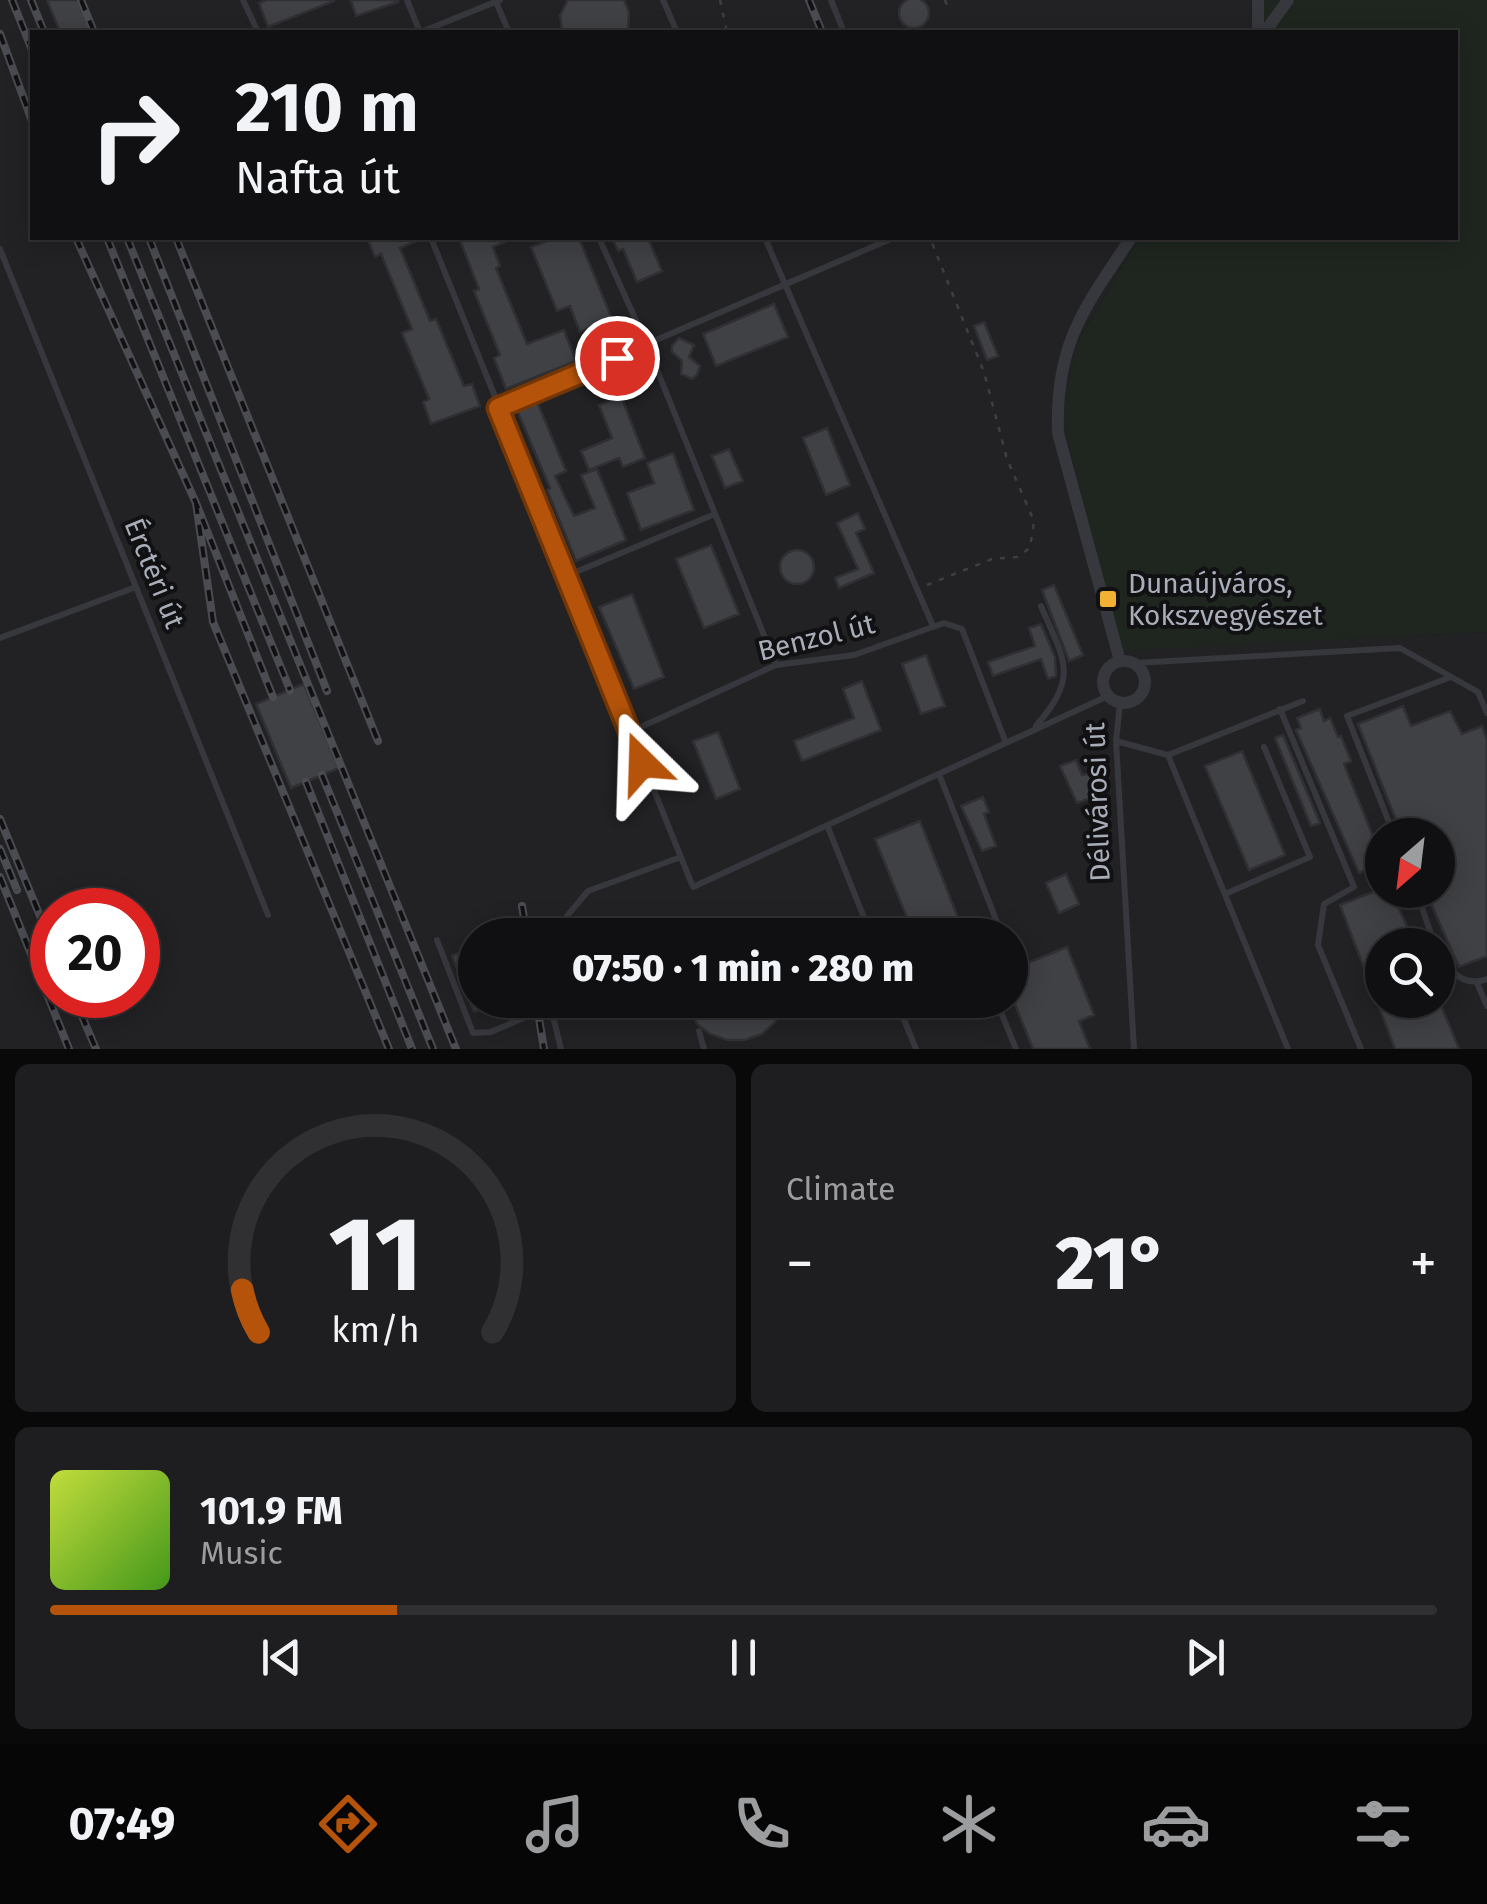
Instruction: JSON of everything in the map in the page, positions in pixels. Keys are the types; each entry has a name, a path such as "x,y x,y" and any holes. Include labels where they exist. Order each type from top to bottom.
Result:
{"street":[{"path":"1258,0 1262,30"},
{"path":"1265,0 1270,4 1286,0"},
{"path":"1264,30 1286,0"},
{"path":"1114,700 1135,701 1145,690 1145,675 1128,662 1058,433 1057,398 1069,339 1078,319 1129,240"},
{"name":"Délivárosi út","path":"1114,700 1103,682 1108,668 1128,662"}],"lane":[{"path":"243,0 257,30"},
{"path":"407,0 419,30"},
{"path":"663,0 676,30"},
{"path":"832,0 843,30"},
{"path":"425,30 498,1 509,30"},
{"path":"432,240 693,887 1032,731 1114,700"},
{"path":"600,240 647,345 776,665"},
{"path":"765,240 933,626"},
{"path":"498,408 888,240"},
{"name":"Érctéri út","path":"0,248 268,915"},
{"path":"566,576 715,514"},
{"path":"0,638 136,588"},
{"path":"1032,731 1056,703 1066,678 1063,657 1042,606"},
{"name":"Benzol út","path":"630,732 776,665 854,656 944,624 962,629 1006,743"},
{"path":"1128,662 1400,648 1478,692 1487,713"},
{"path":"1387,818 1346,716 1452,677"},
{"name":"Délivárosi út","path":"1114,700 1134,1049"},
{"path":"1116,740 1168,755 1303,701"},
{"path":"1280,710 1354,888 1324,904 1318,945 1361,1049"},
{"path":"1225,894 1310,857 1264,747"},
{"path":"1168,755 1288,1049"},
{"path":"939,774 995,918"},
{"path":"828,825 864,918"},
{"path":"565,918 588,891 681,857"},
{"path":"1423,908 1447,968 1461,980 1478,983 1487,979"},
{"path":"437,940 458,996"},
{"path":"1478,983 1487,1006"},
{"path":"466,1018 472,1033 491,1032 519,1018"},
{"path":"554,1018 561,1049"},
{"path":"903,1018 916,1049"},
{"path":"1003,1018 1016,1049"},
{"path":"699,1032 704,1049"}],"path":[{"path":"720,0 728,30"},
{"path":"945,0 948,8"},
{"path":"916,589 992,560 1017,557 1030,548 1034,521 1007,459 984,372 931,240"}],"shaded area":[{"path":"0,0 1251,0 1253,30 30,30 30,240 1138,240 1078,341 1119,650 1487,632 1487,1049 0,1049"},
{"path":"1251,0 1487,0 1487,632 1119,651 1062,414 1078,341 1138,240 1458,240 1458,30 1253,30"}],"building":[{"path":"908,-1 920,-1 928,7 928,19 920,27 908,27 900,19 900,7"},
{"path":"47,0 78,0 90,30 59,30"},
{"path":"351,0 398,0 398,2 356,16"},
{"path":"568,0 624,0 629,12 628,30 562,30 560,15"},
{"path":"334,1 268,27 259,3"},
{"path":"368,240 419,240 400,248 430,321 436,319 464,386 472,384 480,406 431,424 423,402 429,399 402,333 412,329 381,254 375,257"},
{"path":"460,240 509,240 493,247 500,266 496,268 527,344 564,330 576,361 506,389 494,358 500,355 474,291 479,289"},
{"path":"550,240 580,240 612,319 580,332 570,306 557,311 531,247"},
{"path":"613,240 649,240 662,271 637,282 623,249 618,251"},
{"path":"774,304 788,337 716,366 703,334"},
{"path":"984,322 998,356 987,360 974,326"},
{"path":"679,338 694,345 689,357 700,366 692,379 681,374 682,361 672,352"},
{"path":"620,363 629,383 618,388 645,458 623,467 619,458 589,470 581,451 612,438 599,405 612,400 600,372"},
{"path":"536,399 566,471 555,476 574,516 595,508 581,475 597,469 626,540 576,561 516,408"},
{"path":"827,428 850,485 826,495 803,438"},
{"path":"729,449 743,481 725,488 712,456"},
{"path":"673,453 694,510 641,530 627,493 654,483 647,463"},
{"path":"858,513 865,529 856,533 874,573 839,588 835,578 858,569 837,523"},
{"path":"711,545 739,614 704,628 676,559"},
{"path":"797,550 809,555 814,567 809,579 797,584 785,579 780,567 785,555"},
{"path":"1054,585 1083,655 1069,661 1042,590"},
{"path":"632,594 664,677 634,689 599,607"},
{"path":"1041,624 1055,657 1056,676 1048,679 1041,659 993,676 988,662 1035,646 1029,628"},
{"path":"926,655 945,706 921,714 902,664"},
{"path":"862,681 881,730 802,761 794,741 854,718 843,689"},
{"path":"304,684 339,768 291,788 256,704"},
{"path":"1403,706 1411,726 1450,711 1462,734 1482,726 1487,739 1487,956 1459,967 1455,958 1455,928 1442,928 1433,908 1455,908 1455,818 1395,818 1358,724"},
{"path":"1320,709 1324,721 1330,718 1338,737 1341,736 1351,761 1344,764 1366,818 1365,871 1359,873 1296,730 1301,728 1297,718"},
{"path":"718,732 740,789 716,799 693,741"},
{"path":"1283,735 1320,823 1311,826 1275,738"},
{"path":"1242,751 1285,855 1249,870 1205,766"},
{"path":"1076,760 1082,775 1104,772 1107,792 1089,795 1091,798 1077,803 1060,766"},
{"path":"983,797 989,812 984,814 996,846 982,851 961,806"},
{"path":"920,821 958,918 907,918 875,839"},
{"path":"1066,874 1079,904 1059,913 1046,883"},
{"path":"1365,895 1365,908 1399,908 1408,928 1365,928 1365,970 1340,905"},
{"path":"1067,947 1094,1015 1079,1021 1090,1049 1033,1049 1020,1018 1028,1018 1028,963"},
{"path":"694,1018 777,1018 762,1034 745,1040 727,1040 697,1024"},
{"path":"1383,1018 1446,1018 1459,1049 1395,1049"}],"railway":[{"path":"12,0 30,45"},
{"path":"31,0 43,30"},
{"path":"81,0 93,30"},
{"path":"809,0 821,30"},
{"path":"0,34 30,116"},
{"path":"77,240 196,503 273,697"},
{"path":"108,240 290,690"},
{"path":"128,240 456,1049"},
{"path":"150,240 327,691"},
{"path":"177,240 378,741"},
{"path":"196,503 213,622 389,1049"},
{"path":"322,775 433,1049"},
{"path":"306,782 412,1049"},
{"path":"0,819 30,892"},
{"path":"0,849 17,890"},
{"path":"0,877 69,1049"},
{"path":"522,906 524,918"},
{"path":"83,1018 96,1049"},
{"path":"539,1018 544,1049"}],"place":[{"name":"Dunaújváros, Kokszvegyészet","path":"1108,599"}],"route":[{"path":"617,358 498,408 642,763"}]}
